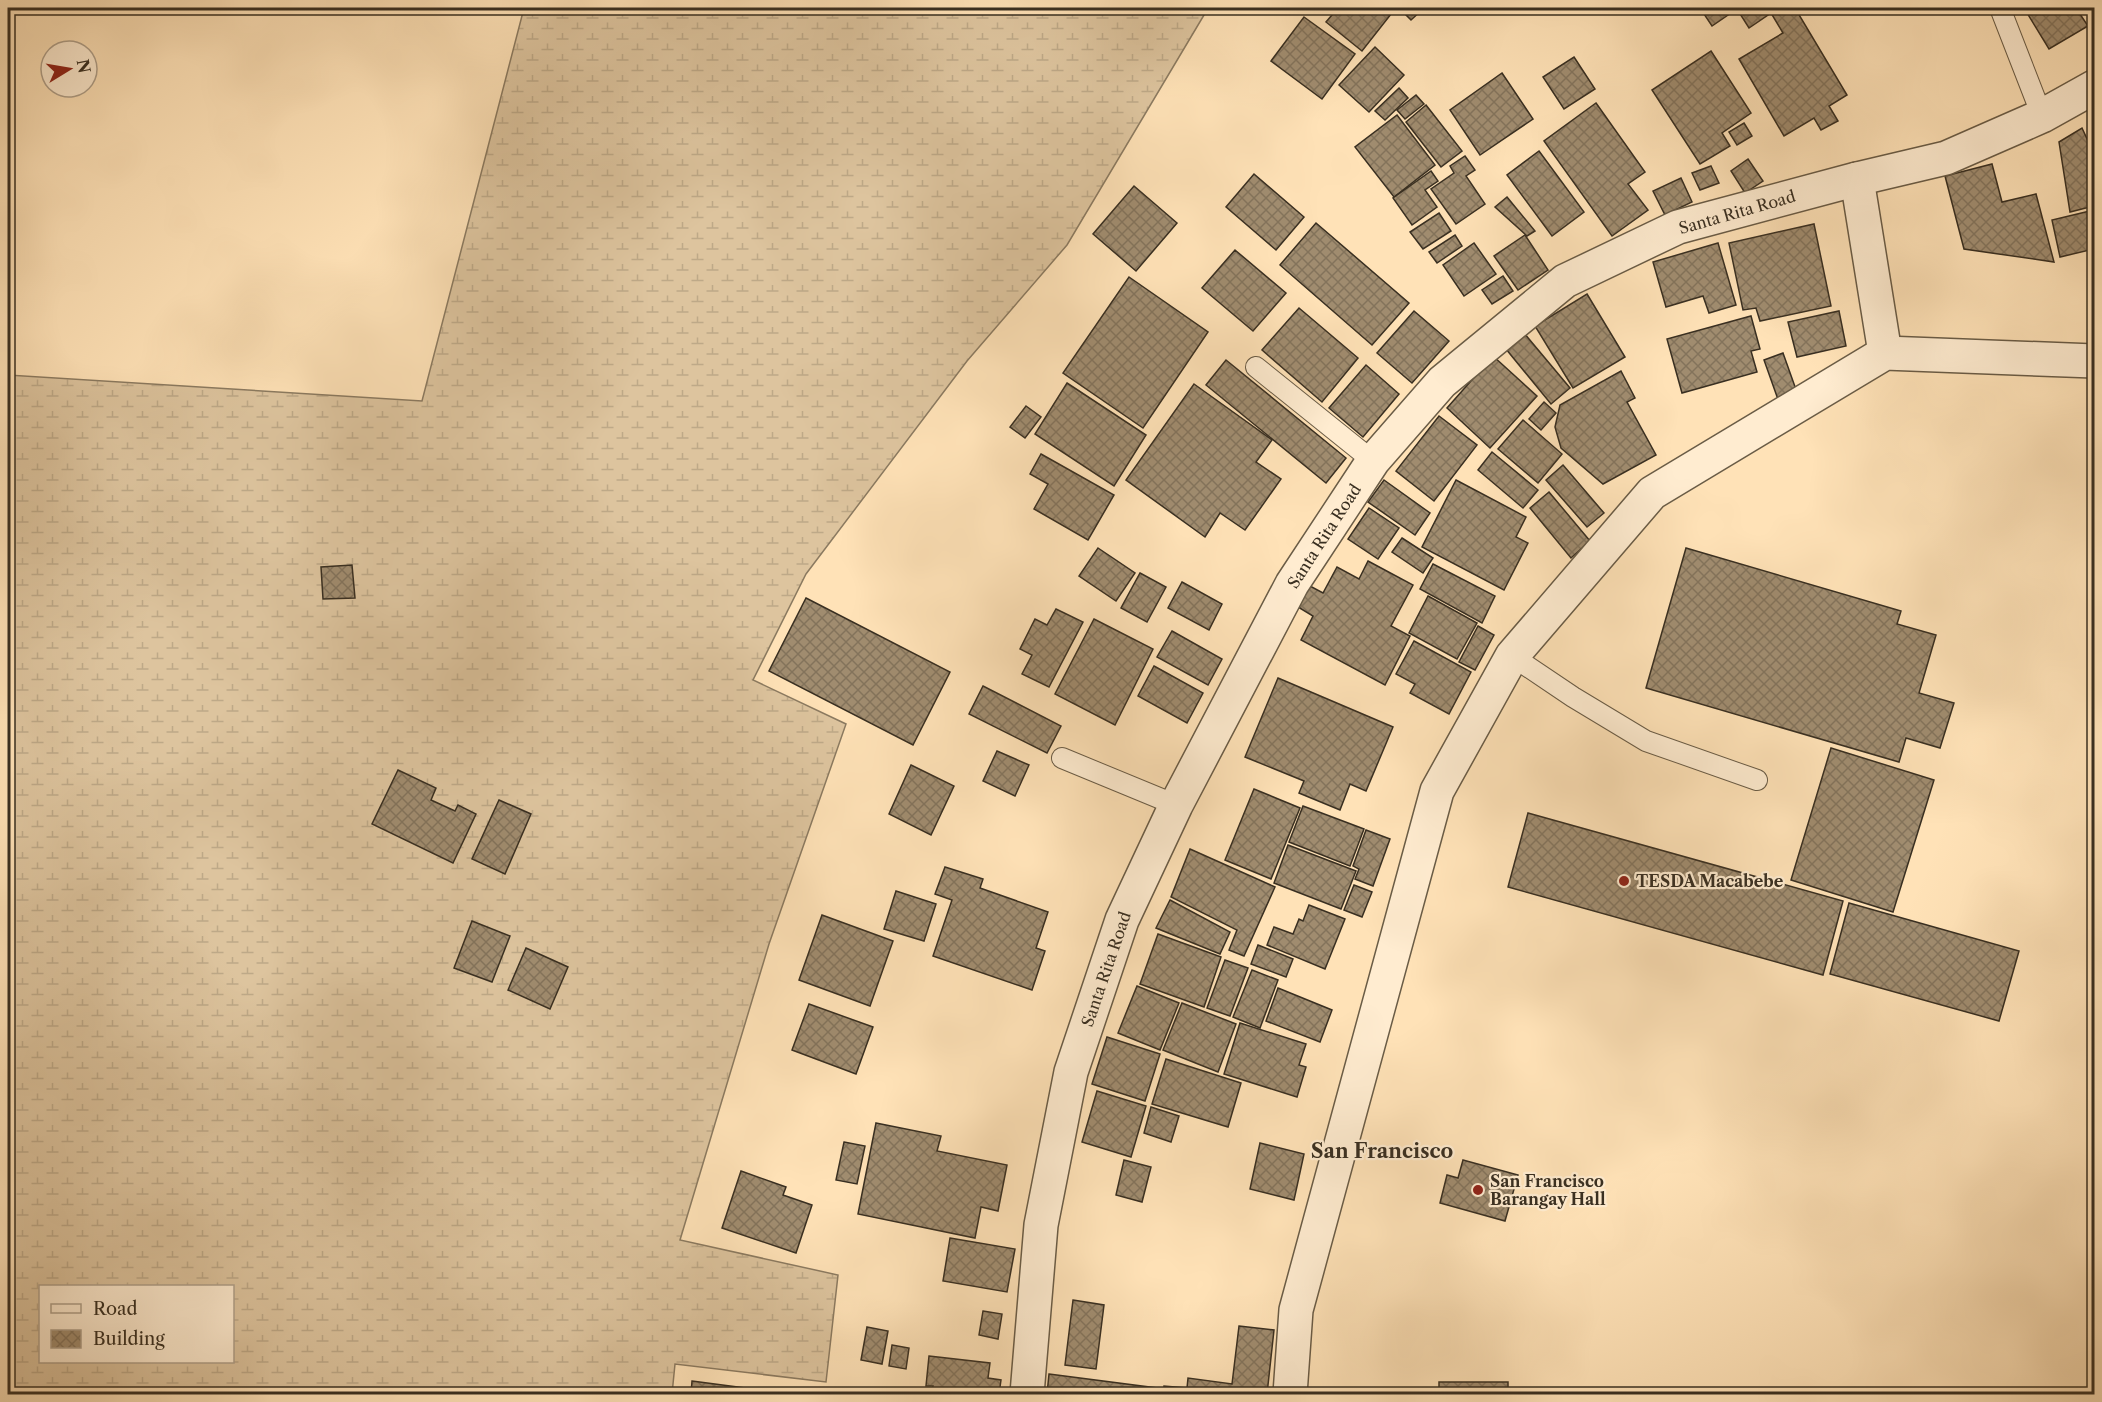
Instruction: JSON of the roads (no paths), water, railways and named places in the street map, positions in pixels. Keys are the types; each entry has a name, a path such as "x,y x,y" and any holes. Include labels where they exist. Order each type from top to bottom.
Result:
{"street":[{"name":"Santa Rita Road","path":"1027,1395 1041,1225 1071,1072 1122,920 1176,806 1292,584 1373,461 1442,382 1565,281 1678,227 1857,179 1946,158 2042,116 2094,87"},
{"path":"1857,179 1886,352"},
{"path":"1290,1395 1296,1310 1437,791 1512,656 1652,493 1886,352 2094,361"}],"lane":[{"path":"2000,8 2042,116"},
{"path":"1256,367 1373,461"},
{"path":"1512,656 1573,697 1646,741 1757,780"},
{"path":"1062,758 1176,806"}],"place":[{"name":"TESDA Macabebe","path":"1624,881"},
{"name":"San Francisco Barangay Hall","path":"1478,1190"}],"district":[{"name":"San Francisco","path":"1382,1151"}]}
